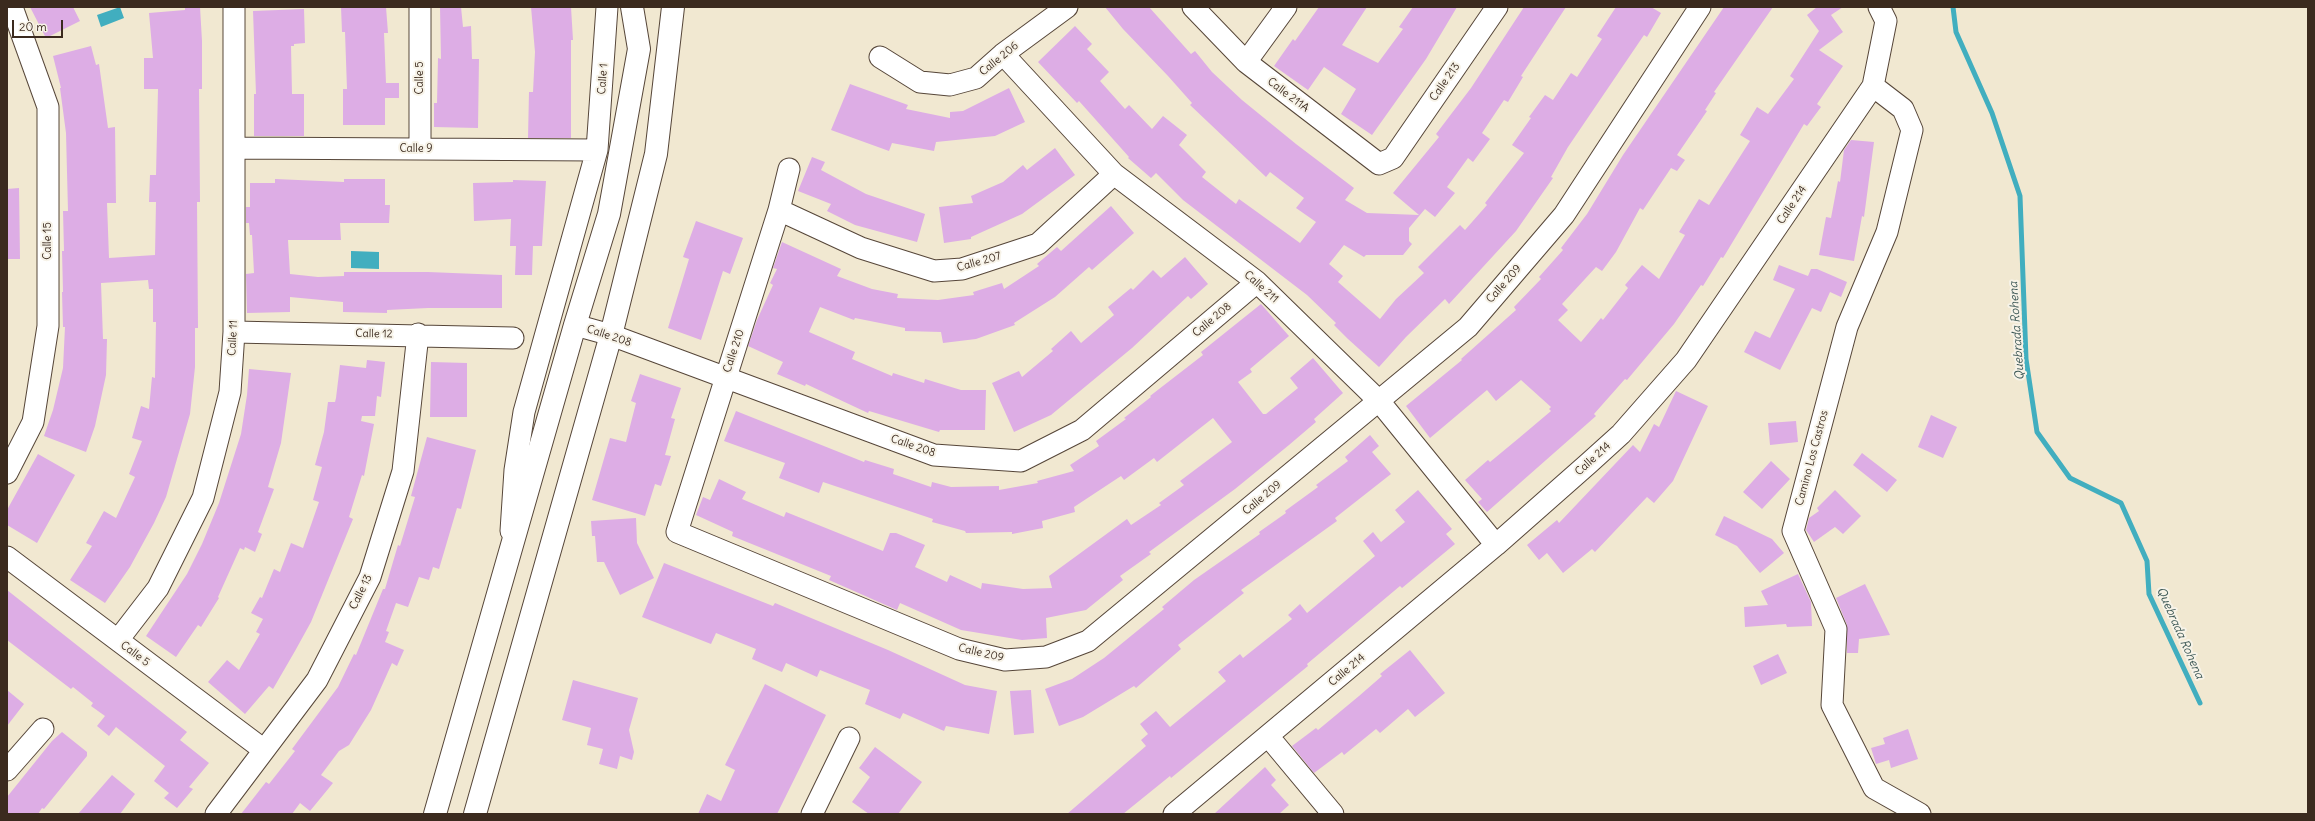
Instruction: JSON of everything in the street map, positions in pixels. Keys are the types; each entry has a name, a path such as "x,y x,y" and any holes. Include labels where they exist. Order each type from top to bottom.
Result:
{"main road":[{"path":"435,814 509,551 608,214 639,49 632,7"},
{"path":"475,814 611,335 656,154 672,7"}],"street":[{"name":"Calle 15","path":"7,474 33,422 48,318 48,107 12,7"},
{"name":"Calle 11","path":"118,640 158,588 203,498 230,392 234,332 236,148 234,7"},
{"name":"Calle 5","path":"420,7 420,149"},
{"name":"Calle 1","path":"509,551 515,470 524,412 597,150 607,7"},
{"name":"Calle 206","path":"880,57 920,82 950,85 976,78 1003,54 1067,7"},
{"name":"Calle 211A","path":"1193,7 1246,62 1379,164 1393,158"},
{"path":"1246,62 1286,7"},
{"name":"Calle 213","path":"1393,158 1497,7"},
{"name":"Calle 209","path":"676,532 959,649 1005,660 1046,658 1088,641 1468,327 1564,215 1700,7"},
{"name":"Calle 214","path":"1174,814 1496,545 1621,434 1686,360 1872,86 1886,21 1879,7"},
{"name":"Calle 211","path":"1003,54 1114,174 1257,282 1379,401 1496,545"},
{"name":"Camino Los Castros","path":"1872,86 1903,109 1912,130 1887,232 1847,327 1793,531 1836,628 1832,704 1874,788 1920,814"},
{"name":"Calle 9","path":"236,148 597,150"},
{"name":"Calle 210","path":"676,532 779,210 789,170"},
{"name":"Calle 207","path":"779,210 861,248 934,271 962,269 1038,244 1114,174"},
{"name":"Calle 208","path":"575,325 611,335 934,455 1020,461 1082,430 1257,282"},
{"name":"Calle 12","path":"234,332 418,334 513,338"},
{"name":"Calle 13","path":"216,814 317,680 370,577 403,470 418,334"},
{"name":"Calle 5","path":"7,557 264,750"},
{"path":"7,770 42,729"},
{"path":"1268,736 1333,814"},
{"path":"812,814 849,738"}],"water":[{"path":"120,7 124,18 101,27 97,15"},
{"path":"351,251 379,252 379,269 351,268"}],"building":[{"path":"30,7 73,7 80,21 46,38"},
{"path":"185,7 200,7 202,41 202,89 199,89 200,202 197,202 198,328 195,328 195,367 190,414 166,497 154,523 130,567 105,603 70,580 92,546 86,543 104,511 116,518 135,477 129,474 142,441 132,438 141,406 149,409 152,377 155,378 156,322 153,322 153,289 149,289 148,280 101,283 103,339 107,339 106,375 95,426 86,452 44,436 53,410 63,368 65,327 63,327 62,292 62,251 64,251 63,211 68,211 66,133 61,88 53,56 91,46 96,65 99,64 108,128 115,127 116,203 107,203 109,258 155,255 156,202 149,202 150,175 156,175 158,89 144,89 144,58 153,58 149,13 185,10"},
{"path":"341,7 386,7 388,33 384,33 386,83 399,83 399,98 385,98 385,125 343,125 343,89 347,89 345,32 342,32"},
{"path":"440,7 461,7 463,27 471,26 472,59 479,59 478,128 434,127 434,103 437,103 438,58 441,59"},
{"path":"531,7 571,7 573,40 571,40 571,138 528,138 529,92 533,92 535,52"},
{"path":"1105,7 1149,7 1191,54 1195,51 1212,72 1242,100 1296,144 1354,188 1345,200 1367,213 1419,215 1393,193 1439,137 1436,134 1471,88 1524,7 1566,7 1521,76 1523,77 1508,102 1504,100 1482,133 1490,139 1473,162 1468,158 1447,187 1455,193 1435,217 1425,209 1409,228 1409,241 1412,244 1403,255 1366,255 1364,257 1344,245 1329,264 1343,276 1338,282 1380,319 1396,299 1424,273 1418,267 1460,225 1465,230 1487,205 1485,203 1524,153 1512,145 1531,118 1529,117 1545,95 1553,100 1571,73 1577,77 1602,39 1597,36 1616,7 1651,7 1661,13 1647,37 1644,35 1568,147 1551,177 1553,178 1516,231 1449,304 1445,299 1406,337 1379,367 1334,325 1336,323 1307,295 1183,200 1156,173 1151,178 1128,158 1129,157 1079,101 1077,103 1038,62 1075,26 1092,44 1087,49 1109,72 1100,81 1125,109 1129,105 1152,129 1163,116 1187,135 1179,145 1206,172 1202,177 1236,204 1239,199 1300,243 1316,222 1296,208 1304,198 1270,172 1266,177 1190,105 1192,103 1123,29"},
{"path":"1319,7 1367,7 1342,45 1378,63 1403,29 1399,27 1413,7 1457,7 1426,59 1372,135 1341,114 1356,89 1324,67 1308,90 1274,66 1293,39 1295,41"},
{"path":"1724,7 1773,7 1714,92 1716,93 1705,110 1707,111 1677,155 1685,160 1677,171 1671,168 1643,210 1640,208 1616,252 1602,271 1596,267 1562,304 1568,310 1558,320 1581,342 1601,318 1603,320 1628,288 1625,285 1642,265 1659,279 1685,235 1679,232 1699,199 1709,205 1750,141 1740,135 1757,107 1768,114 1794,79 1790,76 1819,31 1807,15 1817,7 1843,7 1831,15 1843,32 1819,50 1843,66 1817,104 1821,107 1807,126 1804,124 1723,258 1721,257 1703,286 1701,285 1674,324 1627,380 1625,379 1594,414 1596,416 1487,512 1478,502 1482,499 1465,480 1488,460 1490,462 1551,411 1549,409 1551,407 1521,380 1496,401 1487,390 1430,438 1406,406 1462,360 1461,359 1516,310 1514,307 1541,279 1539,277 1563,250 1561,248 1587,214 1623,155"},
{"path":"304,9 305,43 294,44 294,46 291,46 292,94 304,94 304,136 254,136 254,94 256,94 253,11"},
{"path":"850,84 908,105 906,109 950,118 950,112 963,111 1009,88 1025,122 995,136 936,142 934,151 892,143 889,151 831,130"},
{"path":"1851,140 1874,142 1864,217 1862,216 1854,261 1819,255 1826,217 1831,218 1838,181 1840,182 1844,150"},
{"path":"1055,148 1075,175 1022,214 971,237 971,239 944,243 939,207 973,203 971,196 1003,182 1023,165 1027,170"},
{"path":"812,157 825,162 821,170 866,194 925,214 917,242 855,225 827,211 831,204 798,191"},
{"path":"275,179 344,182 344,179 385,179 385,205 390,205 389,223 340,223 341,240 288,240 290,274 318,277 344,276 344,272 428,272 502,275 502,308 428,308 387,310 387,313 343,312 343,302 290,297 290,312 247,313 246,274 254,273 252,235 250,235 249,223 246,223 246,207 250,207 250,183 275,183"},
{"path":"513,180 546,181 542,246 533,246 532,275 515,275 516,246 510,246 511,219 474,221 473,183 513,182"},
{"path":"19,188 20,259 7,259 7,189"},
{"path":"1111,206 1134,233 1092,270 1089,267 1055,297 1014,323 1015,325 976,339 943,343 941,332 905,331 905,328 855,318 854,320 820,307 809,332 855,352 852,359 892,376 893,373 924,383 925,379 961,390 986,390 985,430 940,430 939,432 869,411 868,413 806,384 805,386 777,374 783,362 748,346 757,320 773,285 770,283 777,269 773,268 782,242 841,269 837,276 872,289 898,294 897,298 938,300 974,295 973,292 1002,283 1004,289 1039,266 1037,264 1057,247 1061,251"},
{"path":"696,221 743,238 730,274 723,271 701,340 668,328 689,259 683,257"},
{"path":"1185,257 1208,284 1191,299 1188,296 1132,348 1051,415 1014,432 992,383 1019,371 1022,377 1053,351 1051,349 1071,331 1081,343 1114,315 1108,307 1131,288 1133,290 1153,270 1161,278"},
{"path":"1779,265 1808,276 1811,269 1817,269 1847,282 1841,297 1830,292 1821,312 1812,308 1780,370 1744,352 1755,331 1770,338 1795,289 1773,280"},
{"path":"1261,304 1289,336 1250,369 1252,372 1238,382 1263,414 1266,414 1298,388 1290,378 1313,358 1343,393 1314,419 1316,422 1289,445 1235,489 1149,552 1151,554 1120,576 1123,580 1086,610 1046,618 1047,638 1022,640 961,630 900,603 897,610 829,580 831,576 732,536 733,532 696,515 703,497 710,500 719,479 746,492 742,499 784,517 786,512 883,551 890,533 896,533 925,545 915,567 947,582 950,575 981,589 982,583 1023,589 1052,588 1049,576 1127,519 1131,525 1161,505 1159,503 1184,485 1180,481 1232,442 1213,418 1157,462 1154,458 1124,480 1121,476 1074,507 1075,512 1042,521 1043,528 1012,534 1012,532 966,533 965,531 932,522 933,519 823,482 819,493 779,478 785,463 724,441 736,411 864,462 865,460 894,469 893,474 931,487 932,482 951,487 999,486 999,490 1038,483 1037,481 1074,471 1070,465 1099,446 1096,441 1126,419 1124,418 1151,397 1150,396 1203,355 1201,352"},
{"path":"367,360 385,362 381,397 377,396 375,416 362,416 361,421 374,424 364,476 362,475 349,517 353,519 311,622 295,651 273,689 269,686 245,714 208,682 227,660 239,670 260,634 256,632 263,619 251,613 260,597 262,598 274,569 280,572 291,543 303,548 319,502 313,500 322,467 315,465 324,432 328,402 335,402 336,398 340,365 366,368"},
{"path":"431,362 467,363 467,417 430,417"},
{"path":"249,369 291,373 281,443 268,487 274,489 258,532 262,534 255,552 245,547 244,550 240,548 218,597 219,598 201,627 198,625 176,657 146,636 187,574 202,544 219,503 241,434"},
{"path":"640,374 681,388 671,418 675,419 665,455 671,456 661,486 655,484 645,516 592,500 610,438 626,442 636,403 631,401"},
{"path":"1676,391 1708,406 1673,481 1654,503 1647,497 1595,552 1592,549 1563,573 1547,553 1539,560 1527,545 1557,520 1559,523 1633,445 1640,452 1654,424 1659,427"},
{"path":"1931,415 1957,427 1943,458 1918,447"},
{"path":"1796,421 1798,442 1770,445 1768,423"},
{"path":"1370,435 1379,446 1372,452 1391,474 1335,518 1337,521 1241,590 1244,593 1178,645 1181,649 1136,688 1134,686 1083,717 1059,726 1045,689 1072,679 1104,658 1164,609 1162,607 1194,580 1260,534 1259,532 1286,513 1285,511 1318,487 1316,485 1348,461 1345,457"},
{"path":"427,437 476,450 461,509 457,508 439,569 433,567 429,580 419,577 408,607 396,603 386,631 389,632 385,642 404,650 397,666 392,663 371,710 349,745 339,751 321,775 333,783 310,811 300,803 292,814 241,814 266,782 269,784 295,751 292,749 338,687 354,654 356,655 383,589 385,589 398,545 400,546 415,497 411,496"},
{"path":"1862,453 1897,480 1887,492 1853,465"},
{"path":"38,454 75,475 37,543 7,525 7,510"},
{"path":"1771,461 1790,479 1762,509 1743,492"},
{"path":"1418,490 1452,529 1446,534 1455,544 1402,588 1400,586 1307,664 1308,666 1171,778 1170,776 1123,814 1067,814 1146,746 1141,740 1148,734 1140,724 1156,711 1170,727 1226,681 1218,672 1240,654 1243,658 1292,619 1288,615 1300,604 1307,613 1375,556 1363,541 1373,532 1381,542 1405,522 1395,510"},
{"path":"1835,490 1861,516 1843,534 1835,527 1814,542 1806,530 1809,518 1819,511 1817,508"},
{"path":"1724,516 1772,539 1784,553 1760,573 1737,546 1715,535"},
{"path":"636,518 637,543 654,578 620,595 604,562 597,562 595,536 592,536 591,521"},
{"path":"664,563 773,606 775,603 888,650 965,685 997,691 989,734 946,726 944,731 903,713 900,719 865,704 870,690 820,670 817,677 786,663 782,672 752,659 756,649 716,633 711,644 642,617"},
{"path":"1798,574 1811,602 1812,626 1787,627 1786,624 1745,627 1744,607 1768,605 1761,591"},
{"path":"1865,584 1890,635 1859,639 1858,653 1847,653 1847,625 1836,598"},
{"path":"7,590 187,732 180,740 209,763 189,787 193,789 177,808 164,798 169,793 154,781 165,766 116,727 109,736 97,726 105,716 91,706 93,703 73,687 71,689 7,640"},
{"path":"1410,650 1445,693 1415,717 1408,709 1380,733 1376,729 1344,755 1342,752 1314,773 1292,746 1316,728 1318,730 1382,676 1380,674"},
{"path":"1778,654 1787,673 1761,685 1753,666"},
{"path":"573,680 638,698 629,730 634,752 632,760 620,756 617,769 599,764 603,749 587,745 591,728 562,720"},
{"path":"765,684 826,715 777,814 698,814 707,794 721,801 735,770 725,765"},
{"path":"7,690 24,704 7,726"},
{"path":"1031,690 1034,733 1014,735 1010,691"},
{"path":"1908,729 1918,759 1891,768 1889,760 1876,764 1871,748 1885,744 1883,738"},
{"path":"62,732 87,752 87,756 44,809 42,808 38,814 7,814 7,797 52,741"},
{"path":"875,747 922,782 898,814 869,814 852,802 870,777 859,768"},
{"path":"1265,767 1276,780 1271,785 1289,805 1279,814 1214,814"},
{"path":"112,775 135,794 120,814 78,814"}],"waterway":[{"name":"Quebrada Rohena","path":"1953,7 1956,32 1992,113 2020,196 2026,359 2037,432 2070,478 2121,503 2147,561 2149,594 2200,703"}]}
